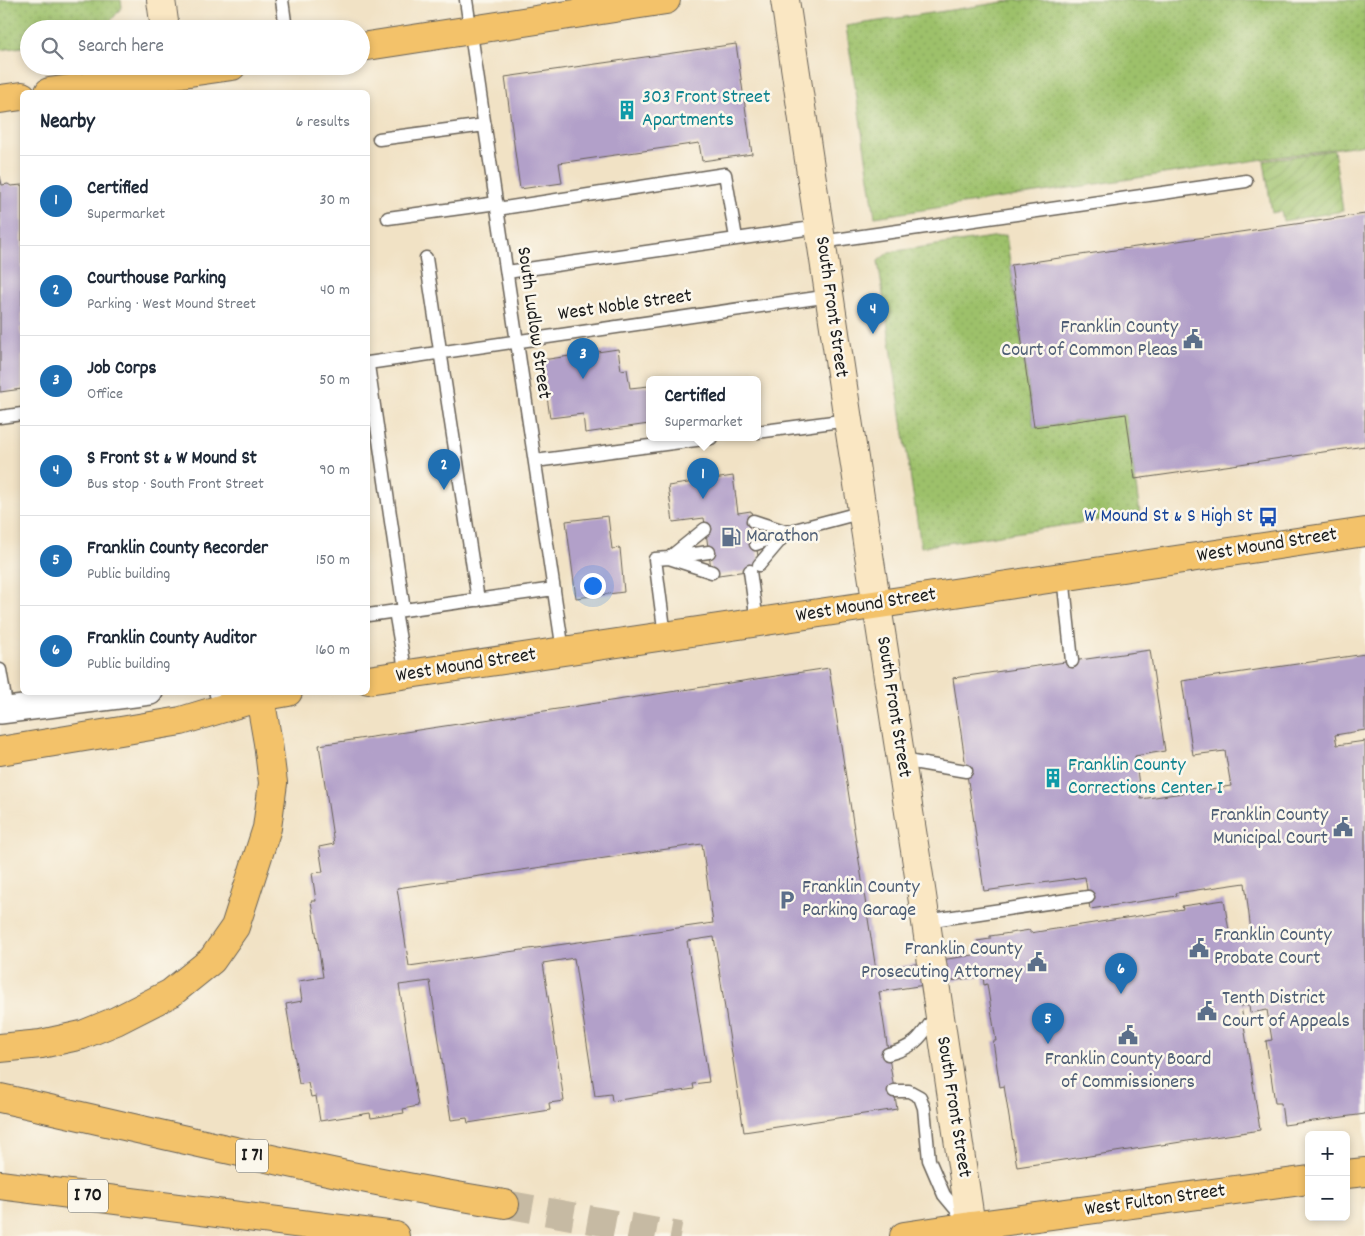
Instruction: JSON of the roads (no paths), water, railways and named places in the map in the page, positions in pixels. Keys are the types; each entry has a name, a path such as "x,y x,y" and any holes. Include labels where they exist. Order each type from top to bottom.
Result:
{"main road":[{"path":"370,45 666,0"},
{"path":"67,90 187,75"},
{"path":"0,100 20,96"},
{"name":"West Mound Street","path":"370,680 1365,532"},
{"path":"0,751 181,721 259,695 273,783 267,828 235,927 212,960 171,993 82,1035 41,1044 0,1048"},
{"name":"I 71","path":"0,1098 280,1162 505,1204"},
{"path":"1350,1174 1365,1172"},
{"name":"West Fulton Street","path":"904,1236 972,1231 1305,1181"},
{"name":"I 70","path":"0,1184 395,1236"}],"street":[{"path":"161,0 164,20"},
{"name":"South Front Street","path":"785,0 972,1231"},
{"path":"3,711 127,695"}],"lane":[{"path":"282,0 285,20"},
{"name":"South Ludlow Street","path":"466,0 563,651"},
{"path":"379,139 485,124"},
{"path":"388,218 497,206 725,174 736,238"},
{"path":"507,272 736,238 820,234 1246,181"},
{"path":"426,258 478,600"},
{"name":"West Noble Street","path":"370,364 830,296"},
{"path":"370,379 400,611 406,675"},
{"path":"0,417 20,414"},
{"path":"761,431 848,420"},
{"path":"535,460 687,441"},
{"path":"756,544 787,532 863,512"},
{"path":"753,520 787,532"},
{"path":"669,558 705,529"},
{"path":"757,622 755,568 787,532"},
{"path":"665,636 655,559 709,552"},
{"path":"669,558 712,572"},
{"path":"1063,576 1072,661"},
{"path":"370,615 554,589"},
{"path":"0,670 3,711"},
{"path":"901,760 966,771"},
{"path":"926,921 1088,897"},
{"path":"888,1054 904,1050 919,1039 938,1012"},
{"path":"894,1091 909,1091 920,1097 924,1108 929,1160 944,1195 972,1231"}],"tunnel":[{"path":"505,1204 680,1236"}],"place":[{"name":"303 Front Street Apartments","path":"627,110"},
{"name":"S Front St & W Mound St","path":"873,334"},
{"name":"Franklin County Court of Common Pleas","path":"1193,339"},
{"name":"Job Corps","path":"583,379"},
{"name":"Courthouse Parking","path":"444,490"},
{"name":"Certified","path":"703,499"},
{"name":"W Mound St & S High St","path":"1268,517"},
{"name":"Marathon","path":"731,537"},
{"name":"Franklin County Corrections Center I","path":"1053,778"},
{"name":"Franklin County Municipal Court","path":"1343,827"},
{"name":"Franklin County Parking Garage","path":"787,900"},
{"name":"Franklin County Probate Court","path":"1199,948"},
{"name":"Franklin County Prosecuting Attorney","path":"1037,962"},
{"name":"Franklin County Auditor","path":"1121,994"},
{"name":"Tenth District Court of Appeals","path":"1207,1011"},
{"name":"Franklin County Board of Commissioners","path":"1128,1035"},
{"name":"Franklin County Recorder","path":"1048,1044"}]}
